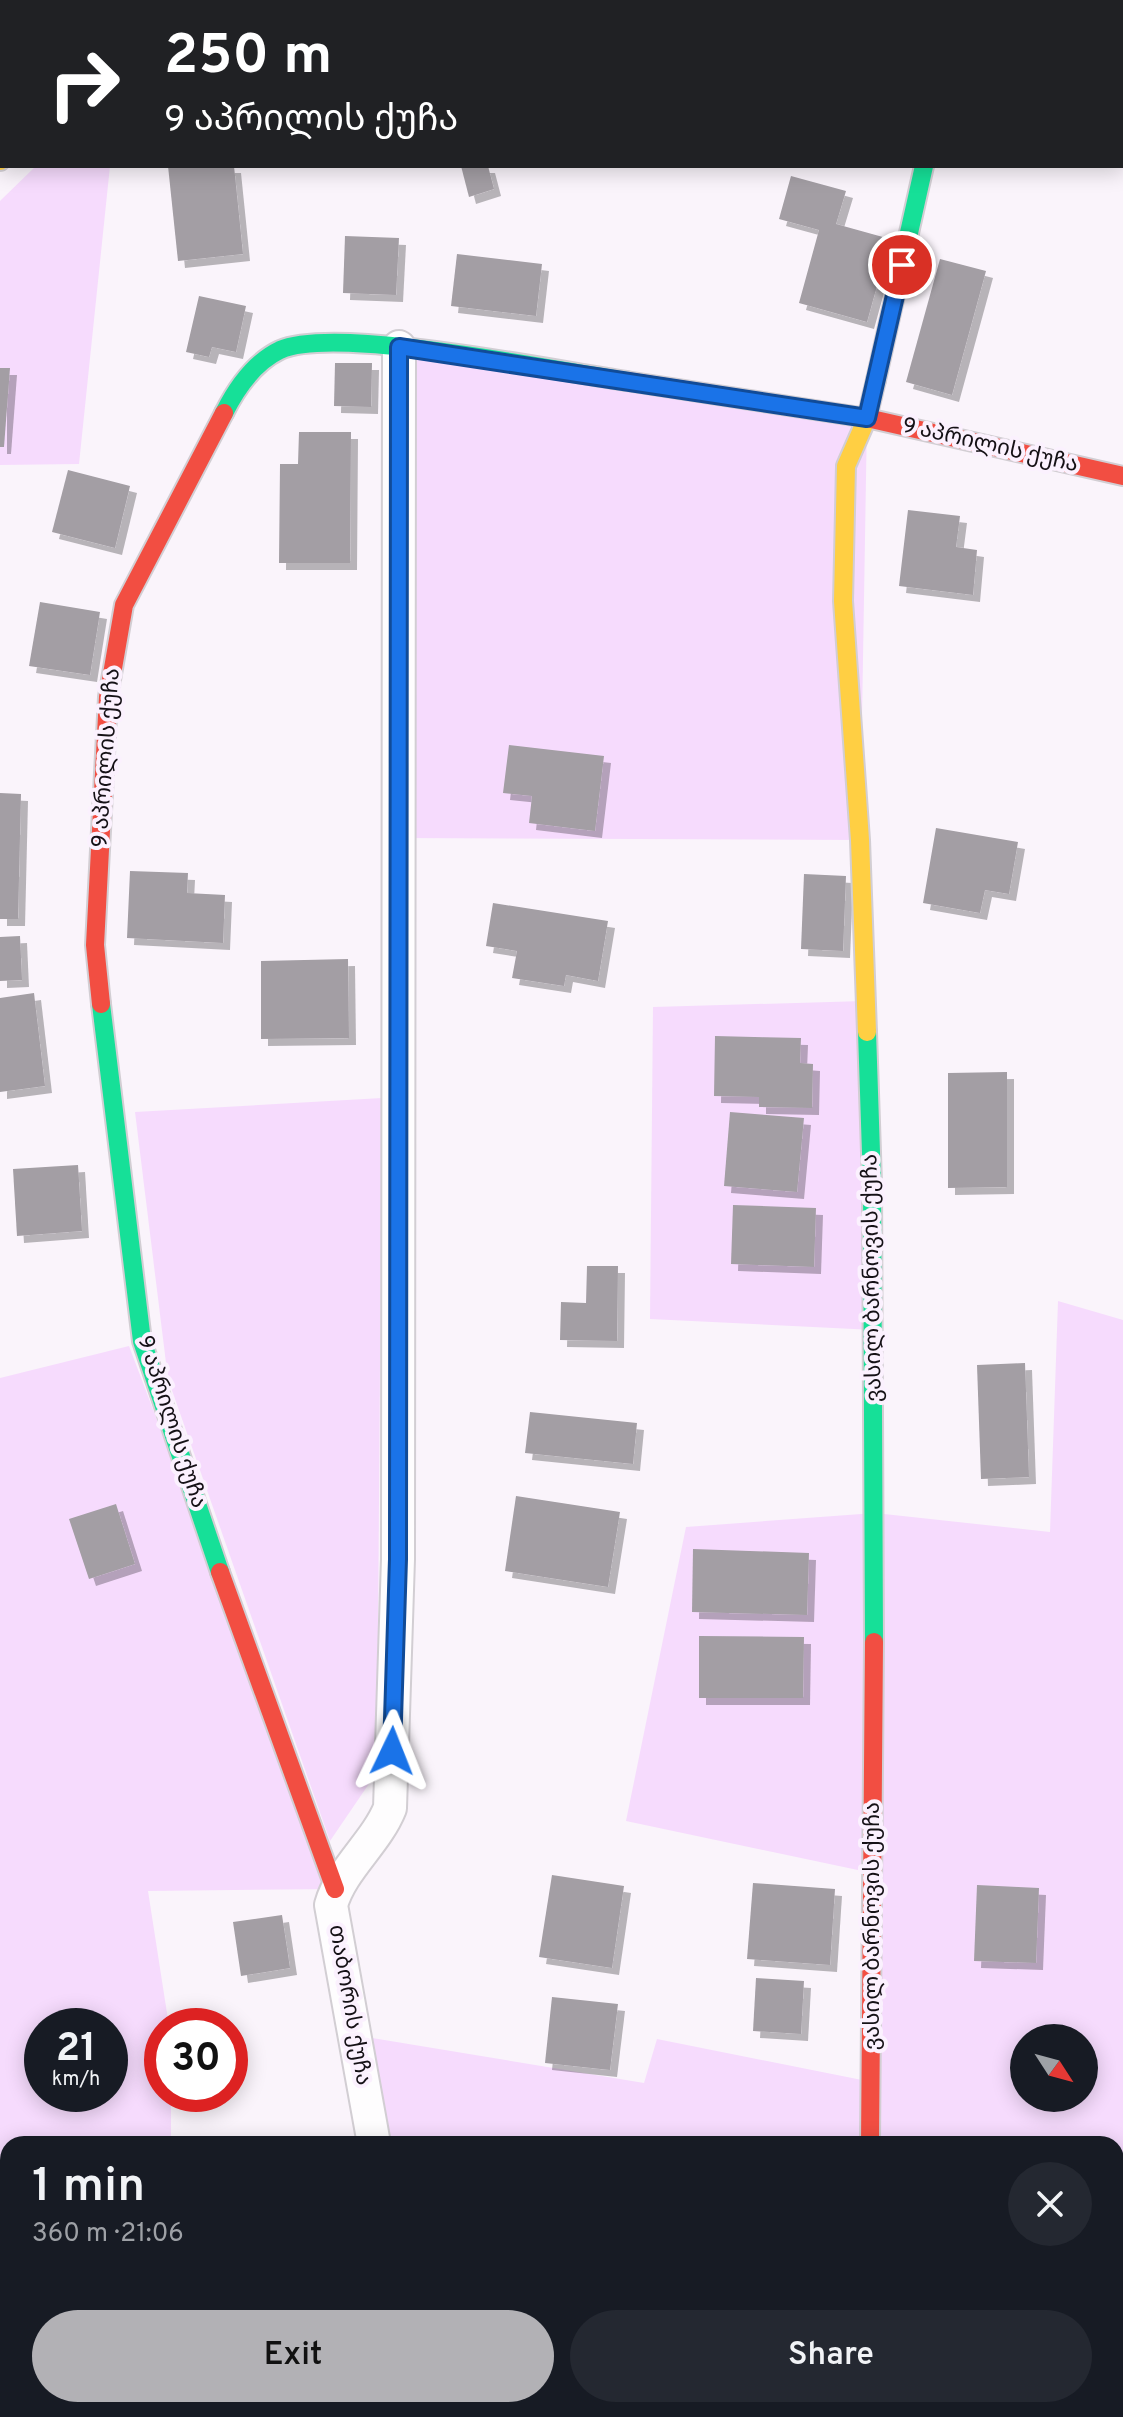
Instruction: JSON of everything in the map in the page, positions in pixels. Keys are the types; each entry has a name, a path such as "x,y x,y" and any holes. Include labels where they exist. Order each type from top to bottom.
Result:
{"street":[{"name":"ვასილ ბარნოვის ქუჩა","path":"870,2136 875,1513 872,1183 860,840 843,601 846,466 867,418 924,168"},
{"name":"9 აპრილის ქუჩა","path":"335,1889 256,1679 142,1341 109,1088 95,945 108,697 124,605 231,399 253,370 278,351 305,342 399,347 867,418 1123,476"},
{"path":"335,1889 380,1833 390,1808 398,1559 399,347"},
{"name":"თაბორის ქუჩა","path":"335,1889 331,1905 373,2136"}],"shaded area":[{"path":"34,168 110,168 79,464 0,465 0,201"},
{"path":"399,347 867,418 860,840 398,838"},
{"path":"864,1001 874,1330 650,1319 653,1007"},
{"path":"382,1098 377,1772 330,1841 168,1379 135,1112"},
{"path":"1058,1301 1123,1320 1123,2136 373,2136 354,2035 644,2083 657,2039 872,2082 872,1873 626,1821 686,1527 875,1513 1050,1532"},
{"path":"129,1346 335,1889 148,1891 166,2008 144,2008 144,2112 171,2112 171,2136 0,2136 0,1378"}],"building":[{"path":"168,168 234,168 243,254 178,261"},
{"path":"462,168 489,168 494,189 469,197"},
{"path":"791,176 846,191 836,224 890,239 867,322 799,303 819,230 779,219"},
{"path":"345,236 399,238 396,295 343,293"},
{"path":"457,254 542,264 536,316 451,306"},
{"path":"940,259 986,271 952,395 906,382"},
{"path":"199,296 246,306 236,352 212,347 209,357 186,352"},
{"path":"335,363 372,363 371,407 334,406"},
{"path":"0,368 10,368 4,447 0,447"},
{"path":"299,432 351,432 350,563 279,563 280,464 298,464"},
{"path":"68,470 130,486 115,548 52,532"},
{"path":"908,510 960,516 956,547 977,550 973,595 899,586"},
{"path":"40,602 100,612 90,675 29,666"},
{"path":"509,745 604,756 595,831 529,823 532,796 503,793"},
{"path":"0,793 21,794 18,919 0,919"},
{"path":"936,828 1018,842 1009,894 985,890 980,913 923,903"},
{"path":"130,871 188,873 187,893 225,895 223,943 127,938"},
{"path":"804,874 846,876 843,951 801,949"},
{"path":"493,903 608,921 598,981 566,975 564,986 512,978 517,951 486,946"},
{"path":"20,936 22,980 0,981 0,937"},
{"path":"348,959 349,1038 261,1039 261,961"},
{"path":"34,993 45,1086 0,1092 0,998"},
{"path":"715,1036 801,1038 800,1063 813,1064 812,1108 759,1107 759,1097 714,1096"},
{"path":"1007,1072 1007,1187 948,1188 948,1073"},
{"path":"730,1112 804,1118 797,1192 724,1186"},
{"path":"78,1165 82,1231 17,1236 13,1169"},
{"path":"733,1205 816,1208 814,1267 731,1264"},
{"path":"587,1266 618,1266 617,1341 560,1340 561,1302 586,1303"},
{"path":"1025,1363 1029,1477 981,1479 977,1365"},
{"path":"530,1412 637,1423 633,1464 525,1453"},
{"path":"516,1496 620,1512 608,1587 505,1571"},
{"path":"116,1504 135,1564 89,1579 69,1519"},
{"path":"693,1549 809,1553 807,1615 692,1612"},
{"path":"699,1636 804,1637 803,1698 699,1698"},
{"path":"552,1875 624,1886 612,1968 539,1957"},
{"path":"753,1883 835,1889 830,1965 747,1959"},
{"path":"977,1885 1039,1888 1036,1963 974,1961"},
{"path":"282,1915 290,1968 241,1976 233,1922"},
{"path":"756,1978 804,1981 801,2034 753,2031"},
{"path":"552,1997 618,2004 610,2070 545,2063"}],"traffic: fast":[{"path":"876,380 924,168"},
{"path":"224,413 240,386 262,362 280,350 308,344 348,343 448,352 626,381"},
{"path":"101,1004 142,1341 220,1572"},
{"path":"867,1032 872,1183 874,1642"}],"traffic: slow":[{"path":"867,1032 860,840 843,601 846,466 867,418 876,380"}],"traffic: jam":[{"path":"626,381 867,418 1123,476"},
{"path":"101,1004 95,945 108,697 124,605 224,413"},
{"path":"220,1572 335,1889"},
{"path":"870,2136 874,1642"}],"route":[{"path":"392,1751 398,1559 399,347 519,368 867,418 902,265"}]}
